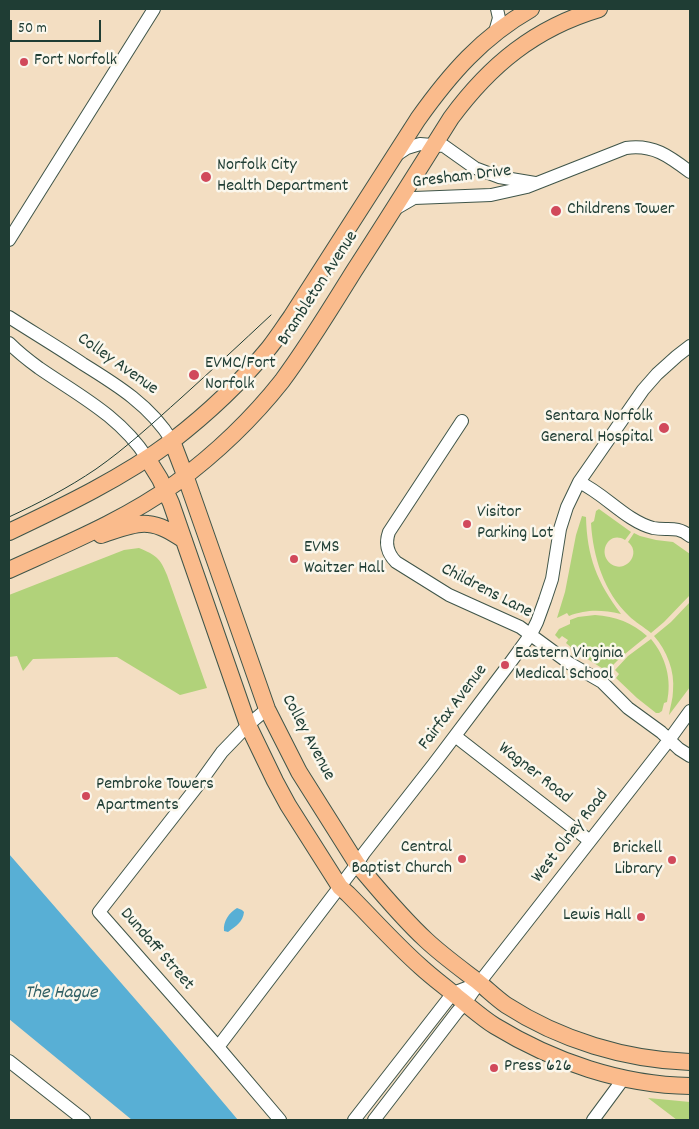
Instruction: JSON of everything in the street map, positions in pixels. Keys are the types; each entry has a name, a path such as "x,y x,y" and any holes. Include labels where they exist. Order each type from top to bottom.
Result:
{"main road":[{"name":"Brambleton Avenue","path":"9,532 42,517 100,486 147,458 172,441 246,374 269,347 313,285 441,87 457,68 495,32 531,9"},
{"name":"Brambleton Avenue","path":"9,570 101,527 166,490 236,432 266,400 296,362 434,144 465,99 486,76 539,34 571,18 599,9"},
{"name":"Colley Avenue","path":"172,441 267,709 299,772 357,864 394,908 427,940 456,966 506,1005 531,1020 591,1045 654,1059 690,1062"},
{"path":"147,458 166,490 248,725 288,805 340,887 419,966 494,1025 525,1043 557,1058 624,1078 690,1086"},
{"path":"42,554 144,523 165,529 184,540"}],"street":[{"path":"9,240 154,9"},
{"path":"495,32 498,18 497,9"},
{"name":"Gresham Drive","path":"395,156 407,148 420,144 434,144 444,146 475,168 499,177 538,184"},
{"name":"Gresham Drive","path":"392,210 414,198 491,195 527,188 626,148 638,146 660,152 690,172"},
{"name":"Colley Avenue","path":"9,317 130,395 163,426 172,441"},
{"path":"9,343 39,368 107,413 128,433 147,458"},
{"name":"Fairfax Avenue","path":"218,1047 531,634 552,579 560,529 567,507 580,482 643,390 657,374 690,346"},
{"name":"Childrens Lane","path":"462,420 389,532 387,540 389,553 396,562 449,595 514,623 531,634 570,663 602,682 628,708 690,756"},
{"path":"580,482 639,522 654,528 682,530 690,536"},
{"name":"Dundaff Street","path":"267,709 248,725 222,752 99,912 280,1120"},
{"name":"West Olney Road","path":"354,1120 459,998 479,983 690,711"},
{"name":"Wagner Road","path":"455,736 590,841"},
{"name":"West Olney Road","path":"374,1120 457,1012 459,998"},
{"path":"9,1061 84,1120"},
{"path":"593,1120 624,1078"}],"green space":[{"path":"599,509 631,532 625,540 614,538 606,544 605,555 611,564 622,566 630,561 633,551 628,542 634,533 656,540 673,542 690,554 690,595 651,633 620,607 601,573 594,548 591,523 594,521 596,511"},
{"path":"582,516 586,517 591,557 595,568 606,591 621,614 589,611 569,616 567,613 557,618 565,592 576,535"},
{"path":"139,548 157,558 167,575 207,688 180,695 117,657 33,659 23,671 17,656 9,657 9,595 124,550"},
{"path":"690,602 690,687 669,715 673,694 673,676 663,648 654,636"},
{"path":"595,615 623,621 636,627 647,636 608,670 581,655 583,652 577,647 574,650 566,643 568,640 562,636 559,639 555,635 559,629 570,624 570,620"},
{"path":"651,639 661,653 669,685 667,702 664,703 662,711 659,713 656,713 637,698 616,678 619,674 615,670 628,656"},
{"path":"648,1098 690,1102 690,1120 677,1120"}],"water":[{"name":"The Hague","path":"9,854 238,1120 132,1120 9,1019"},
{"path":"237,908 244,912 239,924 228,932 224,931 224,924 227,918"}],"tram line":[{"path":"9,517 75,483 118,453 271,315"}],"place":[{"name":"Fort Norfolk","path":"24,62"},
{"name":"Norfolk City Health Department","path":"206,177"},
{"name":"Childrens Tower","path":"556,211"},
{"name":"EVMC/Fort Norfolk","path":"194,375"},
{"name":"Sentara Norfolk General Hospital","path":"664,428"},
{"name":"Visitor Parking Lot","path":"467,524"},
{"name":"EVMS Waitzer Hall","path":"294,559"},
{"name":"Eastern Virginia Medical School","path":"505,665"},
{"name":"Pembroke Towers Apartments","path":"86,796"},
{"name":"Central Baptist Church","path":"462,859"},
{"name":"Brickell Library","path":"672,860"},
{"name":"Lewis Hall","path":"641,917"},
{"name":"Press 626","path":"494,1068"}]}
